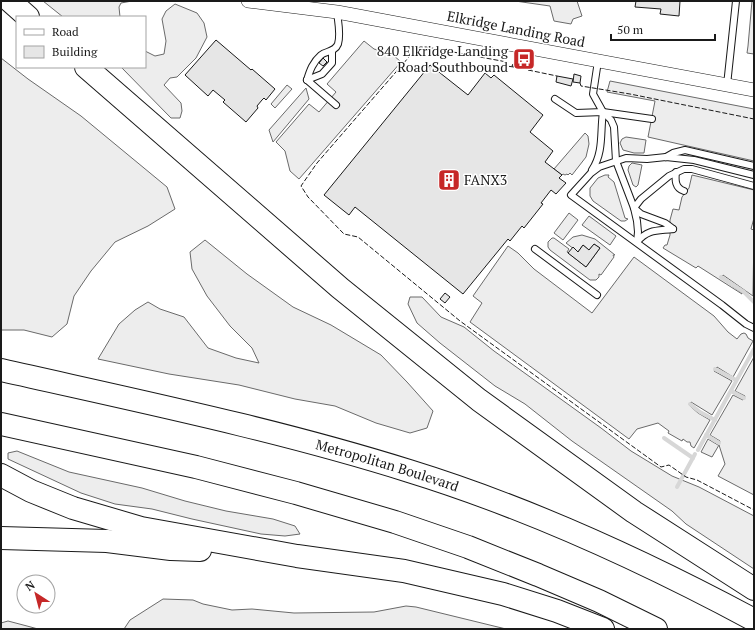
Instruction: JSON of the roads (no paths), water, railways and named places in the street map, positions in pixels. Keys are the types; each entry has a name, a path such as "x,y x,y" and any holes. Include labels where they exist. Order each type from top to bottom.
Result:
{"highway":[{"path":"10,1 27,16"},
{"path":"87,68 340,288 478,400 634,512 754,589"},
{"name":"Metropolitan Boulevard","path":"1,370 210,416 310,442 410,471 484,497 562,528 674,578 754,620"},
{"path":"1,424 211,471 296,493 395,522 468,547 538,575 599,601 656,629"},
{"path":"1,475 31,491 73,508 106,519 141,528 297,556 404,571 503,594 557,611 603,629"},
{"path":"1,538 107,541 171,549 297,556"}],"street":[{"name":"Elkridge Landing Road","path":"248,1 337,12 754,90"}],"lane":[{"path":"727,84 736,1"},
{"path":"307,80 311,66 322,54 332,51 338,45 339,29 337,12"},
{"path":"307,80 322,74 332,63 332,51"},
{"path":"598,61 593,94 603,112 611,120 614,127 616,161 634,208 638,232 637,242"},
{"path":"307,80 336,105"},
{"path":"555,99 576,113 603,112 652,119"},
{"path":"591,173 600,152 603,112"},
{"path":"666,157 673,153 685,150 754,166"},
{"path":"754,175 694,160 666,157 647,159 632,158 616,161 600,167 591,173 571,195 722,304 743,322 754,328"},
{"path":"634,208 641,199 676,172 684,169 692,169 754,186"},
{"path":"676,172 676,183 678,187 684,191"},
{"path":"634,208 642,214 665,223 673,229 654,230 642,236 637,242"},
{"path":"535,249 597,295"}],"waterway":[{"path":"721,277 744,292 754,302"},
{"path":"698,450 754,349"},
{"path":"715,369 736,380"},
{"path":"731,391 744,398"},
{"path":"690,404 700,412 715,420"},
{"path":"706,435 719,443"},
{"path":"664,438 693,458"},
{"path":"677,487 695,454"}],"place":[{"name":"840 Elkridge Landing Road Southbound","path":"524,59"},
{"name":"FANX3","path":"449,180"}]}
